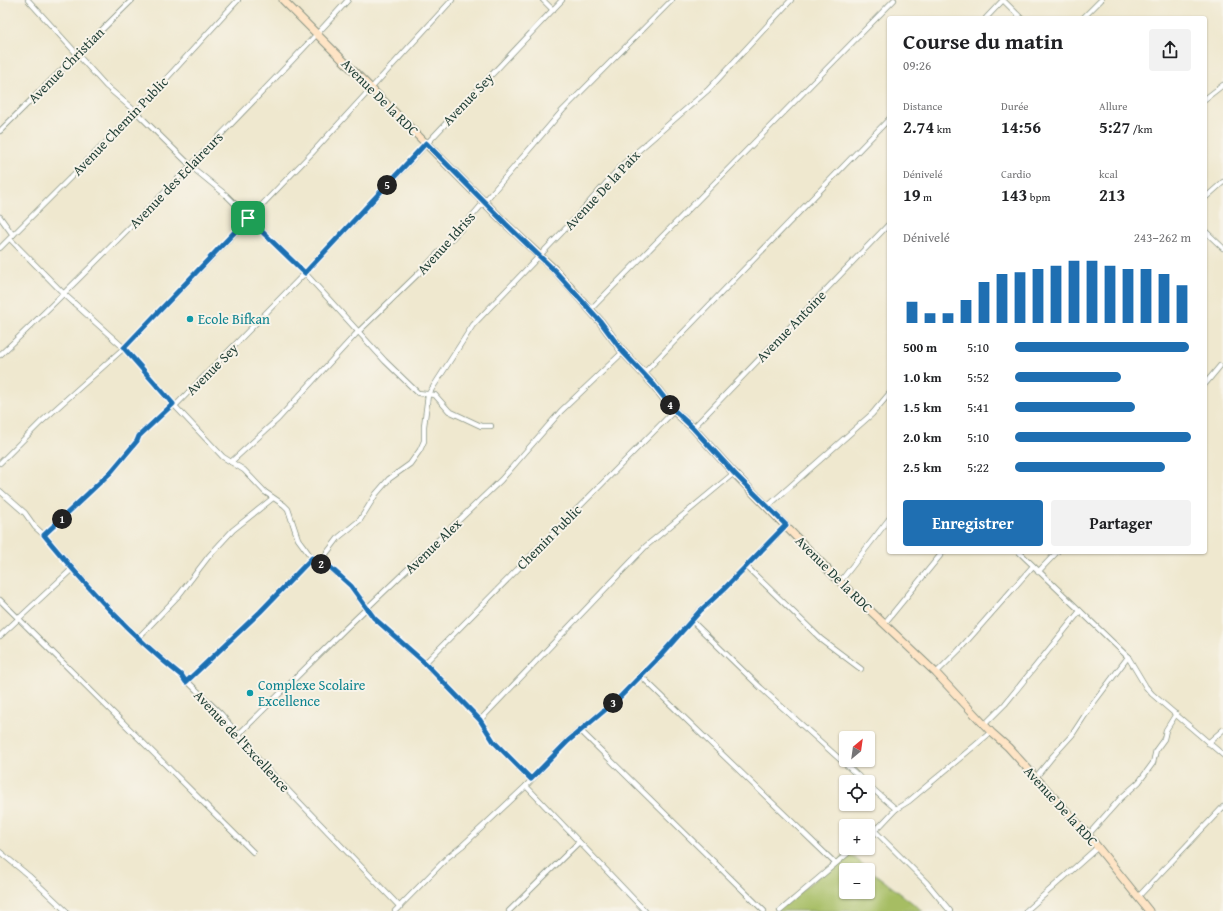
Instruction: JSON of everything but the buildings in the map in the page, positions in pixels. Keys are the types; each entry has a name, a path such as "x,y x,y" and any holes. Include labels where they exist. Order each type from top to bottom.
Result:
{"street":[{"path":"28,0 115,94 191,165 226,195 305,273 359,331 372,348 418,392 428,395 435,395 449,411 482,426 491,426"},
{"name":"Avenue Christian","path":"0,131 132,0"},
{"name":"Avenue Chemin Public","path":"0,248 136,112 238,0"},
{"name":"Avenue De la RDC","path":"283,0 483,201 540,256 600,321 623,352 654,385 674,410 840,582 936,673 991,732 1036,777 1088,835 1149,911"},
{"name":"Avenue des Eclaireurs","path":"0,355 64,294 191,165 348,0"},
{"path":"0,463 41,422 124,348 312,153 452,0"},
{"path":"543,0 553,10"},
{"name":"Avenue Sey","path":"44,535 111,472 137,441 139,436 174,405 305,273 562,0"},
{"name":"Avenue Idriss","path":"231,462 304,392 359,331 418,274 461,229 483,201 563,110 672,0"},
{"name":"Avenue De la Paix","path":"428,395 473,325 540,256 623,164 708,90 790,0"},
{"path":"590,310 894,0"},
{"path":"988,16 1003,0 1019,16"},
{"path":"1085,16 1101,0"},
{"path":"1207,97 1223,85"},
{"path":"643,374 887,121"},
{"path":"1207,196 1223,182"},
{"path":"0,217 12,237 64,294 124,348 174,405 223,457 244,470 262,489 273,498 281,502 288,509 298,539 312,558 325,564 351,586 374,618 425,663 480,720 494,742 531,779"},
{"name":"Avenue Antoine","path":"693,428 887,226"},
{"path":"1207,232 1223,248"},
{"name":"Avenue Alex","path":"238,735 501,480 561,411 623,352"},
{"path":"1207,382 1220,366"},
{"path":"325,564 326,554 339,537 360,520 376,494 389,479 410,464 420,450 424,441 424,426 428,395"},
{"path":"768,506 872,414 887,396"},
{"name":"Chemin Public","path":"425,663 674,410"},
{"path":"480,720 646,546 734,473"},
{"name":"Avenue de l'Excellence","path":"0,492 25,513 35,527 44,535 72,569 138,638 182,676 186,682 222,714 258,759 400,907"},
{"path":"138,638 179,595 209,556 233,530 273,498"},
{"path":"840,582 887,522"},
{"path":"395,911 448,858 526,786 563,746 619,698 786,525"},
{"path":"884,624 941,554"},
{"path":"1021,554 1128,657 1146,687 1223,755"},
{"path":"1038,572 1055,554"},
{"path":"186,682 260,612 312,558"},
{"path":"746,566 821,639 861,669"},
{"path":"936,673 959,650 1033,566"},
{"path":"0,636 19,620 72,569"},
{"path":"0,600 253,852"},
{"path":"985,724 1005,704 1080,611"},
{"path":"692,621 761,688 857,775"},
{"path":"1036,777 1042,768 1072,735 1089,709 1128,657"},
{"path":"640,675 835,863"},
{"path":"1088,835 1121,798 1139,782 1152,763 1156,750 1164,739 1166,730 1176,714"},
{"path":"581,730 764,911"},
{"path":"1208,743 1223,730"},
{"path":"875,829 896,809 909,801 991,732"},
{"path":"526,786 645,911"},
{"path":"875,791 896,809"},
{"path":"1138,897 1223,807"},
{"path":"875,831 926,882 950,911"},
{"path":"510,911 579,842"},
{"path":"1026,911 1098,847"},
{"path":"0,859 2,853 66,911"},
{"path":"780,911 845,855"}],"green space":[{"path":"845,855 851,855 861,863 839,863 839,899 875,899 875,874 923,911 775,911"}],"place":[{"name":"Ecole Bifkan","path":"190,319"},
{"name":"Complexe Scolaire Excellence","path":"250,693"}],"route":[{"path":"426,143 554,270 600,321 623,352 654,385 674,410 786,525 776,534 764,549 753,557 725,588 700,611 661,655 630,685 619,698 600,716 568,741 531,779 494,742 482,726 480,720 425,663 390,630 374,618 351,586 325,564 321,564 312,558 260,612 186,682 182,676 138,638 95,594 44,535 111,472 137,441 139,436 173,404 124,348 248,218 305,273 426,143"}]}
